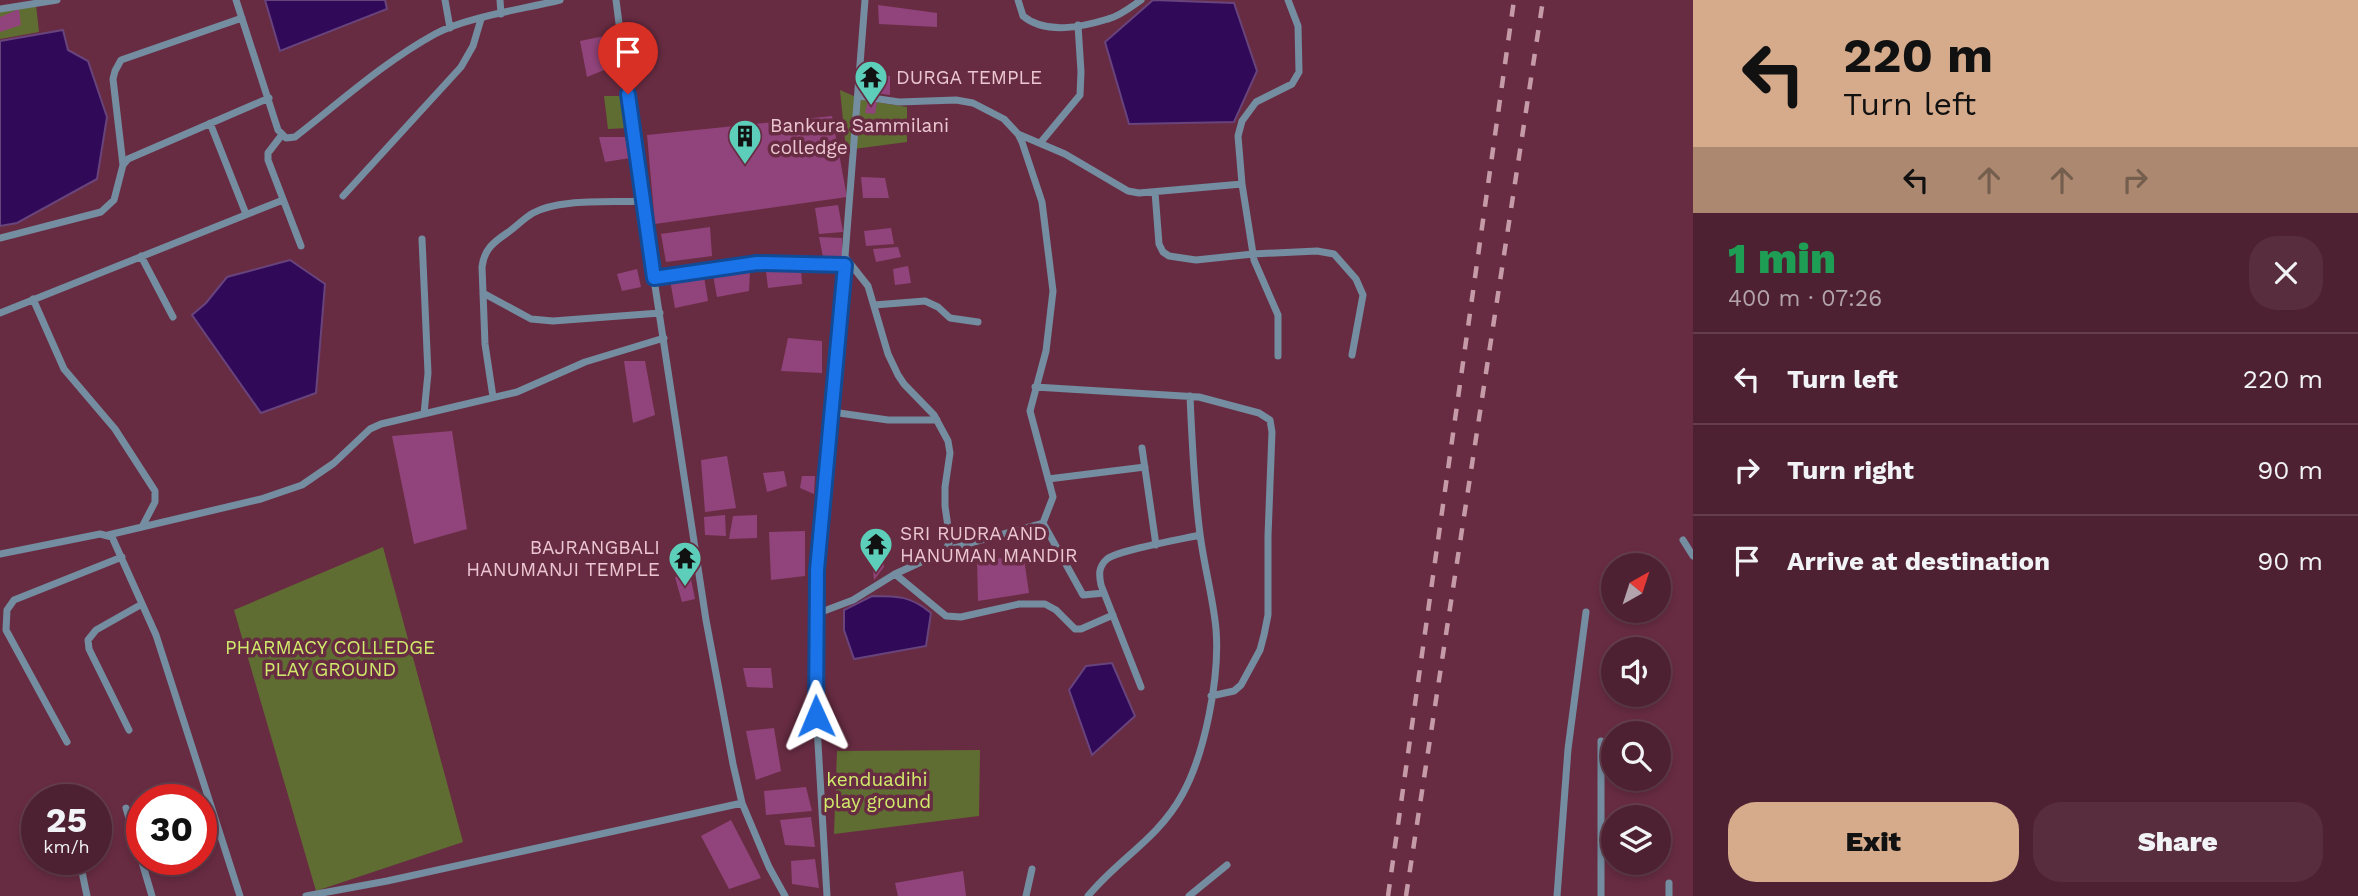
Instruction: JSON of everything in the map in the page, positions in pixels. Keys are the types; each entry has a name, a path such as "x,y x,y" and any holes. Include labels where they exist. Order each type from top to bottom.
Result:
{"street":[{"path":"0,9 57,0"},
{"path":"236,0 281,136"},
{"path":"445,0 450,28"},
{"path":"499,0 501,14"},
{"path":"281,136 295,137 386,65 436,34 481,19 560,0"},
{"path":"616,0 642,201 706,620 741,803 785,896"},
{"path":"827,896 815,692 817,570 865,0"},
{"path":"1018,0 1023,16 1034,23 1052,28 1108,19 1141,0"},
{"path":"1278,356 1278,315 1256,269 1242,184 1238,136 1242,121 1256,103 1292,84 1299,72 1297,26 1288,0"},
{"path":"0,238 101,212 114,200 123,166 113,79 114,71 121,60 242,18"},
{"path":"343,196 461,66 473,46 481,19"},
{"path":"1041,142 1080,95 1082,72 1078,25"},
{"path":"859,96 910,103 964,100 1004,119 1018,134 1042,202 1052,280 1053,309 1048,341 1030,411 1053,497 1043,523"},
{"path":"123,166 132,156 269,98"},
{"path":"210,123 246,214"},
{"path":"1018,134 1041,142 1118,187 1139,193 1242,184"},
{"path":"281,136 268,156 302,246"},
{"path":"1154,192 1159,244 1163,252 1178,258 1196,260 1317,251 1334,254 1356,279 1363,295 1352,355"},
{"path":"0,313 283,200"},
{"path":"493,397 485,344 483,293 484,257 488,249 532,214 559,205 642,201"},
{"path":"422,239 428,373 424,414"},
{"path":"141,256 173,317"},
{"path":"654,278 757,263 845,261 862,276 874,305 888,354 898,375 937,420 948,442 950,453 945,497 950,541 945,551"},
{"path":"483,293 531,319 565,320 660,313"},
{"path":"33,299 64,369 115,429 155,491 155,502 142,527"},
{"path":"874,305 925,301 938,307 950,318 978,322"},
{"path":"0,554 108,535 261,499 302,485 334,463 370,429 382,424 534,386 585,362 664,338"},
{"path":"1035,387 1190,396 1267,416 1272,432 1268,615 1260,650 1241,685 1234,691 1211,696"},
{"path":"1088,896 1100,881 1139,849 1169,816 1200,758 1211,696 1216,630 1200,535 1190,396"},
{"path":"832,412 888,420 937,420"},
{"path":"1142,448 1156,545"},
{"path":"1048,479 1144,467"},
{"path":"816,614 853,600 895,574 945,551 1043,523"},
{"path":"1043,523 1083,595 1104,593"},
{"path":"108,535 112,537 122,557 156,635 240,896"},
{"path":"1140,687 1104,593 1099,574 1101,566 1109,558 1200,535"},
{"path":"1683,540 1693,556"},
{"path":"67,742 6,630 6,610 15,600 122,557"},
{"path":"895,574 941,613 954,618 1032,603 1051,606 1075,629 1113,615"},
{"path":"129,730 89,649 88,640 96,630 142,604"},
{"path":"1557,896 1568,749 1586,612"},
{"path":"1601,791 1601,896"},
{"path":"306,896 387,881 741,803"},
{"path":"1189,896 1227,865"},
{"path":"1026,896 1032,869"},
{"path":"82,875 87,896"},
{"path":"146,875 152,896"},
{"path":"1669,883 1669,896"}],"green space":[{"path":"36,5 39,32 0,39 0,12"},
{"path":"840,90 863,100 907,107 907,142 846,150"},
{"path":"604,96 624,96 629,128 608,129"},
{"name":"PHARMACY COLLEDGE PLAY GROUND","path":"383,547 463,842 316,891 234,610"},
{"name":"kenduadihi play ground","path":"980,750 979,816 834,834 837,751"}],"shaded area":[{"path":"265,0 385,0 387,9 280,51"},
{"path":"1153,0 1234,3 1257,71 1234,122 1129,124 1105,42"},
{"path":"63,30 68,50 88,61 107,117 97,179 17,223 0,226 0,41"},
{"path":"290,260 325,284 316,393 261,413 192,315 206,303 227,277"},
{"path":"872,596 904,598 931,613 926,646 854,659 844,630 844,610"},
{"path":"1112,663 1135,716 1092,755 1069,690 1086,666"}],"building":[{"path":"878,5 937,13 937,27 879,24"},
{"path":"19,9 21,25 0,32 0,17"},
{"path":"614,34 619,64 587,77 580,41"},
{"path":"867,71 890,76 890,95 868,92"},
{"name":"DURGA TEMPLE","path":"868,101 877,102 875,114 865,113"},
{"name":"Bankura Sammilani colledge","path":"832,116 847,197 655,224 647,135"},
{"path":"599,137 625,137 630,158 605,162"},
{"path":"861,177 885,178 889,198 863,198"},
{"path":"838,205 843,232 819,234 815,208"},
{"path":"710,227 712,256 666,262 661,234"},
{"path":"891,228 894,244 866,246 864,231"},
{"path":"819,237 842,238 842,257 823,257"},
{"path":"898,247 901,257 876,262 873,249"},
{"path":"908,266 911,283 895,285 893,269"},
{"path":"637,269 641,287 622,291 617,274"},
{"path":"801,269 802,284 768,288 766,271"},
{"path":"750,270 749,291 717,297 713,275"},
{"path":"704,277 708,301 675,308 670,280"},
{"path":"788,338 822,341 822,373 781,371"},
{"path":"624,361 645,361 655,415 633,423"},
{"path":"452,431 467,529 414,544 392,436"},
{"path":"727,456 736,508 705,512 701,460"},
{"path":"784,471 787,486 767,492 763,473"},
{"path":"802,476 815,476 814,494 800,488"},
{"path":"725,515 726,536 705,535 704,517"},
{"path":"757,515 757,538 729,539 733,516"},
{"path":"805,531 805,576 771,580 769,532"},
{"path":"977,558 1024,559 1029,593 978,601"},
{"name":"SRI RUDRA AND HANUMAN MANDIR","path":"883,561 884,567 874,580 873,568"},
{"name":"BAJRANGBALI HANUMANJI TEMPLE","path":"690,574 695,599 682,602 675,577"},
{"path":"743,668 771,668 773,688 747,687"},
{"path":"774,728 781,771 756,780 746,731"},
{"path":"806,787 812,811 766,815 764,791"},
{"path":"811,817 815,847 785,845 780,820"},
{"path":"731,820 761,878 729,889 701,836"},
{"path":"815,859 819,888 792,884 791,861"},
{"path":"963,871 966,896 898,896 895,883"}],"railway":[{"path":"1388,896 1514,0"},
{"path":"1406,896 1543,0"}],"place":[{"name":"DURGA TEMPLE","path":"871,107"},
{"name":"Bankura Sammilani colledge","path":"745,166"},
{"name":"SRI RUDRA AND HANUMAN MANDIR","path":"876,574"},
{"name":"BAJRANGBALI HANUMANJI TEMPLE","path":"685,588"}],"route":[{"path":"628,94 654,278 757,263 845,265 817,570 816,716"}]}
